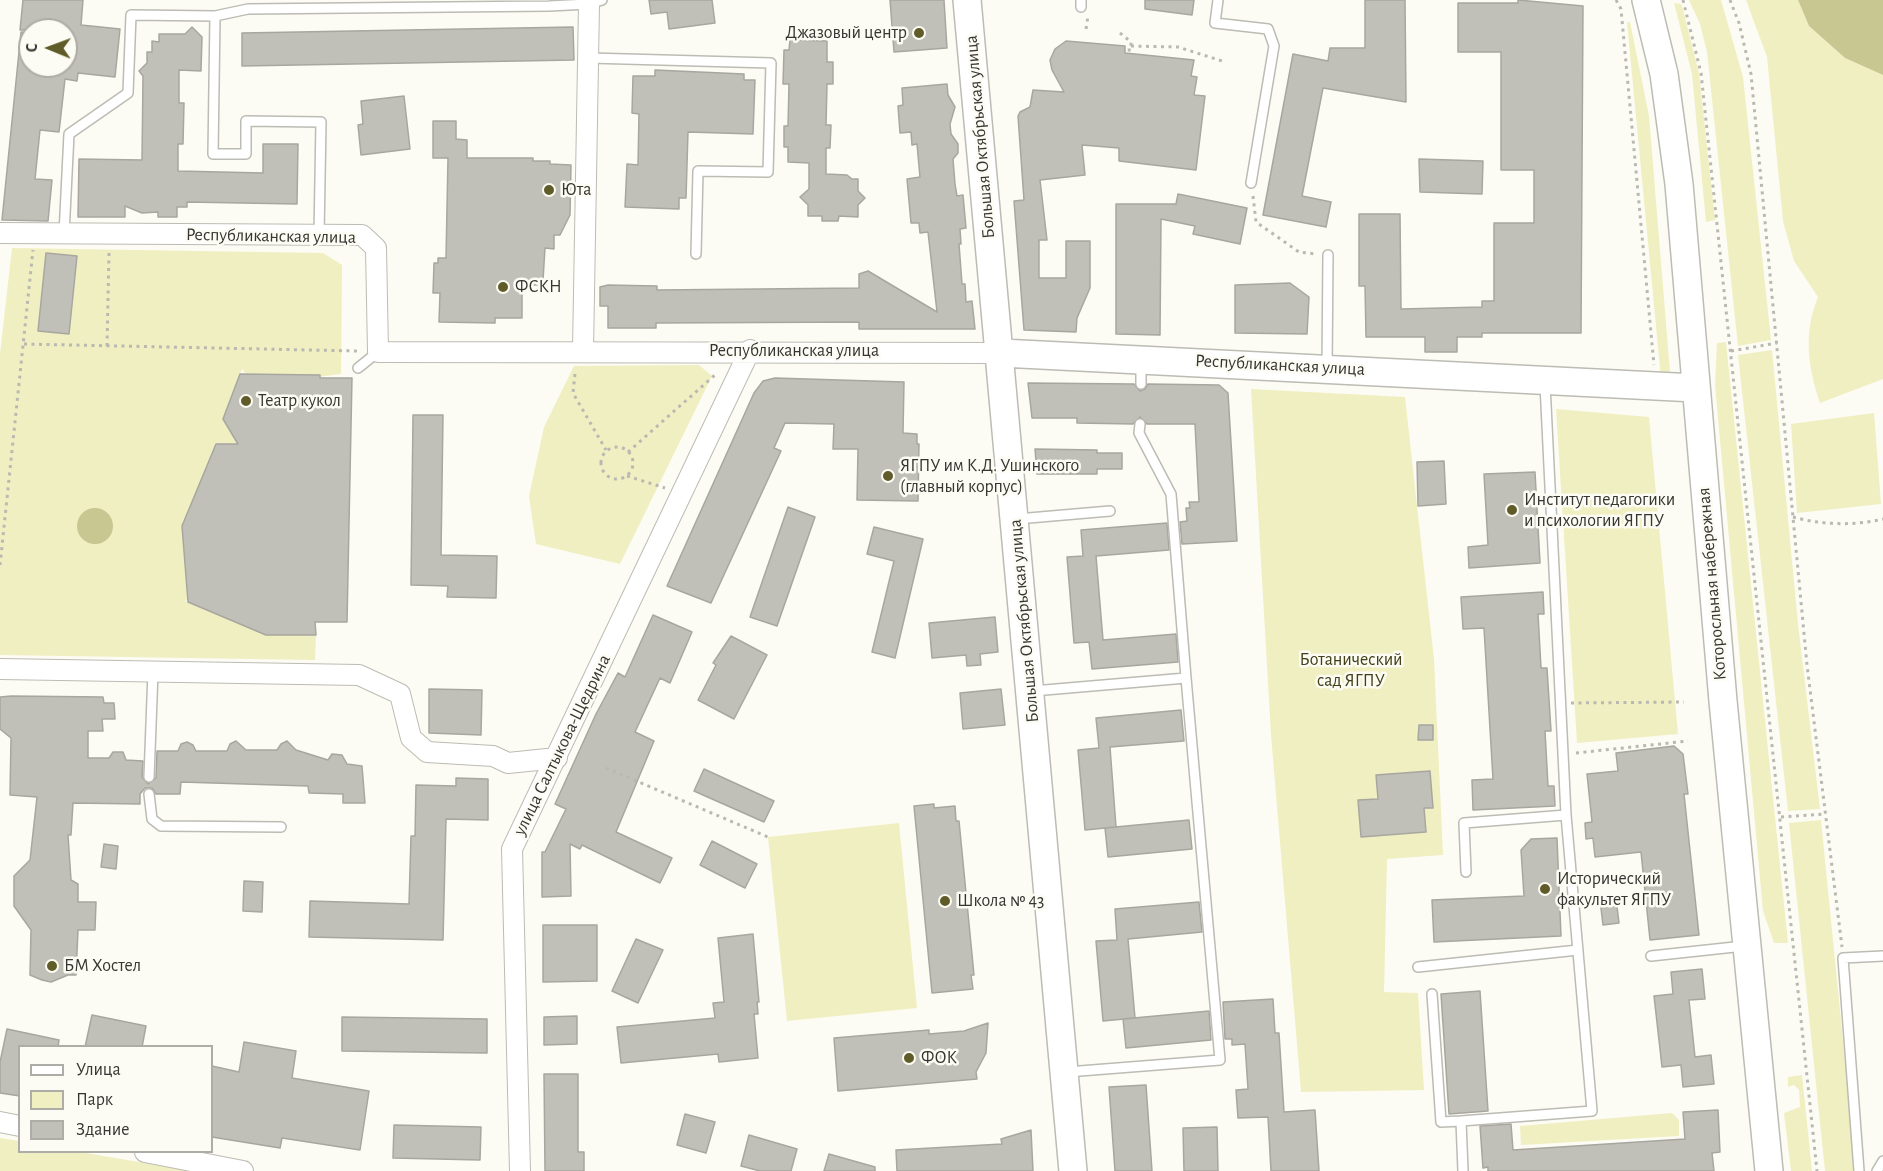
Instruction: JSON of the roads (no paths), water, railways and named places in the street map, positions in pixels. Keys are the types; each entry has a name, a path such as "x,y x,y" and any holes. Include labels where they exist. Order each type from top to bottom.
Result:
{"main road":[{"name":"Большая Октябрьская улица","path":"967,0 1001,353 1073,1171"},
{"name":"Которосльная набережная","path":"1648,2 1664,74 1679,184 1695,388 1768,1171"},
{"name":"Республиканская улица","path":"1001,353 1141,371 1327,368 1695,388"}],"street":[{"path":"583,351 589,58 594,1"},
{"name":"Республиканская улица","path":"0,233 362,235 376,248 378,352 750,350 1001,353"},
{"name":"улица Салтыкова-Щедрина","path":"520,1171 512,849 750,350"},
{"path":"0,669 359,675 400,694 411,738 427,752 494,756 508,763 557,758"},
{"path":"0,1122 18,1126"},
{"path":"151,1153 243,1171"}],"lane":[{"path":"1218,0 1215,23 1268,29 1274,46 1251,183"},
{"path":"64,234 69,134 128,93 131,15 215,16 268,5 594,1"},
{"path":"215,16 213,154 246,154 246,121 321,122 319,235"},
{"path":"589,58 771,63 768,172 698,171 696,254"},
{"path":"1327,368 1328,255"},
{"path":"358,368 378,352"},
{"path":"1432,994 1441,1122 1592,1111 1566,814 1545,379"},
{"path":"1064,1072 1220,1060 1171,494 1139,433 1140,424"},
{"path":"1015,519 1110,512"},
{"path":"149,777 153,672"},
{"path":"1030,691 1186,678"},
{"path":"149,794 152,819 161,826 281,827"},
{"path":"1466,872 1464,823 1566,814"},
{"path":"1651,956 1746,945"},
{"path":"1418,967 1578,950"},
{"path":"1859,1171 1844,958 1883,956"},
{"path":"1461,1121 1463,1171"},
{"path":"1876,1171 1883,1161"}],"place":[{"name":"Джазовый центр","path":"919,33"},
{"name":"Юта","path":"549,190"},
{"name":"ФСКН","path":"503,287"},
{"name":"Театр кукол","path":"246,401"},
{"name":"ЯГПУ им К.Д. Ушинского (главный корпус)","path":"888,476"},
{"name":"Институт педагогики и психологии ЯГПУ","path":"1512,510"},
{"name":"Исторический факультет ЯГПУ","path":"1545,889"},
{"name":"Школа № 43","path":"945,901"},
{"name":"БМ Хостел","path":"52,966"},
{"name":"ФОК","path":"909,1058"}],"park label":[{"name":"Ботанический сад ЯГПУ","path":"1351,670"}]}
